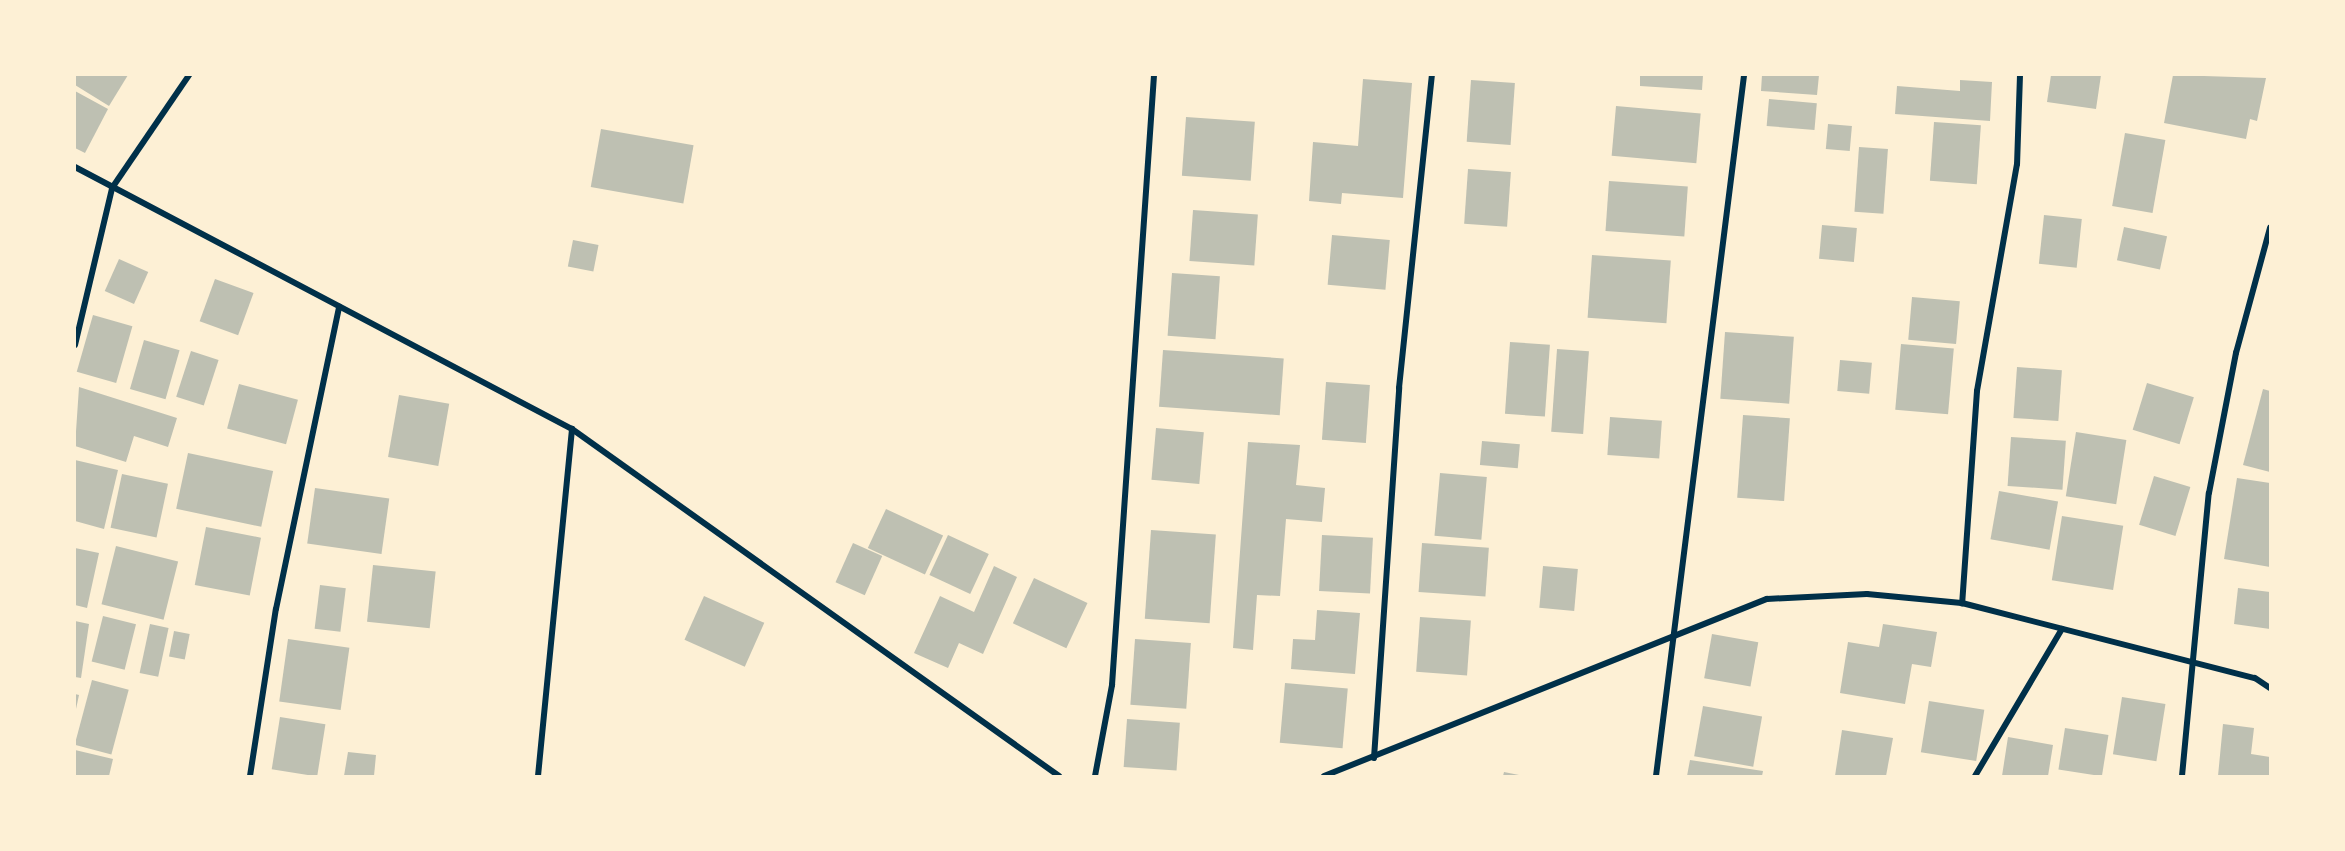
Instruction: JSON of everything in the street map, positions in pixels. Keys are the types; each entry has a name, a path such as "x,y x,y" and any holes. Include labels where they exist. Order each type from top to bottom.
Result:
{"street":[{"path":"75,345 112,188 189,75"},
{"path":"1095,776 1112,685 1154,75"},
{"path":"1374,758 1399,388 1432,75"},
{"path":"1656,776 1671,639 1743,75"},
{"path":"1962,603 1977,391 2017,164 2020,75"},
{"path":"75,167 572,429 1059,776"},
{"path":"2182,776 2209,493 2236,353 2270,228"},
{"path":"250,776 276,609 339,307"},
{"path":"538,776 572,429"},
{"path":"1324,776 1767,600 1867,594 1962,603 2255,678 2270,688"},
{"path":"1975,776 2062,629"}],"building":[{"path":"75,75 128,75 109,106 75,85"},
{"path":"1640,75 1703,75 1702,90 1640,86"},
{"path":"1762,75 1819,75 1817,95 1761,91"},
{"path":"2051,75 2101,75 2096,109 2047,102"},
{"path":"2173,75 2266,78 2257,121 2250,119 2246,139 2164,123"},
{"path":"1363,79 1412,83 1403,198 1342,193 1341,204 1309,201 1313,142 1358,146"},
{"path":"1471,80 1515,83 1511,145 1467,142"},
{"path":"1960,80 1992,82 1990,121 1895,114 1897,86 1960,91"},
{"path":"75,91 108,109 85,153 75,148"},
{"path":"1769,99 1817,103 1814,130 1767,126"},
{"path":"1616,106 1701,113 1696,163 1612,156"},
{"path":"1186,117 1255,122 1251,181 1182,176"},
{"path":"1934,122 1981,125 1977,184 1930,181"},
{"path":"1828,124 1852,126 1850,151 1826,149"},
{"path":"601,129 694,145 683,203 591,187"},
{"path":"2125,133 2165,140 2153,213 2112,206"},
{"path":"1859,147 1888,149 1883,214 1854,212"},
{"path":"1468,169 1511,172 1507,227 1464,224"},
{"path":"1609,181 1688,187 1684,236 1606,231"},
{"path":"1193,210 1258,215 1254,265 1189,261"},
{"path":"2044,215 2082,219 2077,268 2039,264"},
{"path":"1822,225 1857,228 1854,262 1819,259"},
{"path":"2124,227 2167,236 2160,269 2117,260"},
{"path":"1332,235 1390,240 1385,290 1328,285"},
{"path":"573,240 599,245 593,271 568,267"},
{"path":"1592,255 1671,261 1666,323 1588,318"},
{"path":"119,259 148,272 134,304 105,291"},
{"path":"1172,273 1220,276 1215,339 1168,336"},
{"path":"215,279 254,293 238,335 200,321"},
{"path":"1912,297 1960,301 1956,344 1908,340"},
{"path":"93,315 132,326 116,383 77,372"},
{"path":"1725,332 1794,337 1789,404 1720,399"},
{"path":"144,340 180,350 166,399 130,389"},
{"path":"1510,342 1550,345 1545,417 1505,414"},
{"path":"1901,344 1954,349 1948,414 1895,410"},
{"path":"1557,349 1589,351 1583,434 1551,432"},
{"path":"1163,350 1284,358 1280,415 1159,407"},
{"path":"191,351 219,360 204,406 176,397"},
{"path":"1840,360 1872,363 1869,394 1837,391"},
{"path":"2017,367 2062,370 2058,421 2013,418"},
{"path":"1326,382 1370,385 1366,443 1322,440"},
{"path":"2147,383 2194,397 2180,444 2133,430"},
{"path":"239,384 298,400 286,444 227,428"},
{"path":"79,387 177,418 168,447 134,436 126,462 75,446"},
{"path":"2263,389 2270,391 2270,472 2243,465"},
{"path":"399,395 449,404 438,466 388,457"},
{"path":"1743,415 1790,418 1784,501 1737,498"},
{"path":"1610,417 1662,421 1659,459 1607,455"},
{"path":"1156,428 1204,432 1199,484 1151,480"},
{"path":"2076,432 2126,440 2116,504 2066,496"},
{"path":"2011,437 2066,441 2062,490 2008,486"},
{"path":"1482,441 1520,444 1518,468 1480,465"},
{"path":"1248,442 1300,445 1296,485 1325,488 1322,522 1286,519 1280,596 1257,595 1253,650 1233,648"},
{"path":"188,453 273,471 261,527 176,509"},
{"path":"75,460 118,470 104,529 75,521"},
{"path":"1440,473 1487,477 1481,540 1435,536"},
{"path":"122,474 168,484 157,538 111,528"},
{"path":"2154,476 2190,487 2175,536 2139,525"},
{"path":"2237,478 2270,483 2270,567 2224,559"},
{"path":"315,488 389,498 381,554 307,543"},
{"path":"1999,491 2058,501 2050,550 1990,539"},
{"path":"886,509 943,536 925,575 868,548"},
{"path":"2062,516 2123,526 2113,590 2052,580"},
{"path":"206,527 261,538 250,596 195,585"},
{"path":"1151,530 1216,535 1210,623 1145,619"},
{"path":"948,535 989,554 970,594 929,575"},
{"path":"1322,535 1373,538 1370,594 1319,591"},
{"path":"853,543 882,556 865,595 836,582"},
{"path":"1422,543 1489,548 1485,597 1419,592"},
{"path":"116,546 178,561 164,620 101,604"},
{"path":"75,548 99,553 87,608 75,605"},
{"path":"373,565 436,572 430,628 367,622"},
{"path":"994,566 1017,577 983,654 959,643 948,668 914,653 940,596 974,612"},
{"path":"1543,566 1578,569 1574,611 1539,608"},
{"path":"1034,578 1087,603 1066,648 1013,623"},
{"path":"320,585 346,588 340,632 315,629"},
{"path":"2238,588 2270,592 2270,629 2234,624"},
{"path":"704,596 764,623 745,667 684,640"},
{"path":"1317,610 1360,613 1355,674 1291,669 1293,639 1315,640"},
{"path":"103,616 136,624 125,670 92,662"},
{"path":"1420,617 1471,621 1467,675 1416,672"},
{"path":"75,621 89,624 81,678 75,677"},
{"path":"150,624 169,628 158,677 140,673"},
{"path":"1883,624 1937,632 1931,667 1912,664 1905,704 1840,693 1848,642 1879,647"},
{"path":"174,631 190,634 185,660 169,657"},
{"path":"1712,634 1758,642 1750,686 1704,678"},
{"path":"288,639 349,648 341,710 279,701"},
{"path":"1135,639 1191,643 1186,709 1130,705"},
{"path":"92,680 129,690 111,755 75,745"},
{"path":"1285,683 1348,688 1343,748 1280,743"},
{"path":"75,694 79,695 76,709 75,709"},
{"path":"2122,697 2165,704 2156,761 2113,754"},
{"path":"1929,701 1984,710 1976,761 1921,752"},
{"path":"1703,706 1762,716 1753,767 1694,756"},
{"path":"280,717 325,724 317,776 272,769"},
{"path":"1127,719 1180,723 1177,771 1124,767"},
{"path":"2223,724 2254,728 2251,754 2270,757 2270,776 2218,776"},
{"path":"2065,728 2108,735 2102,776 2058,769"},
{"path":"1842,730 1893,738 1886,776 1835,776"},
{"path":"2008,737 2053,745 2048,776 2002,776"},
{"path":"75,750 113,759 109,776 75,776"},
{"path":"348,752 376,755 374,776 344,776"},
{"path":"1690,760 1763,771 1762,776 1687,776"},
{"path":"1504,772 1519,775 1503,776"}]}
